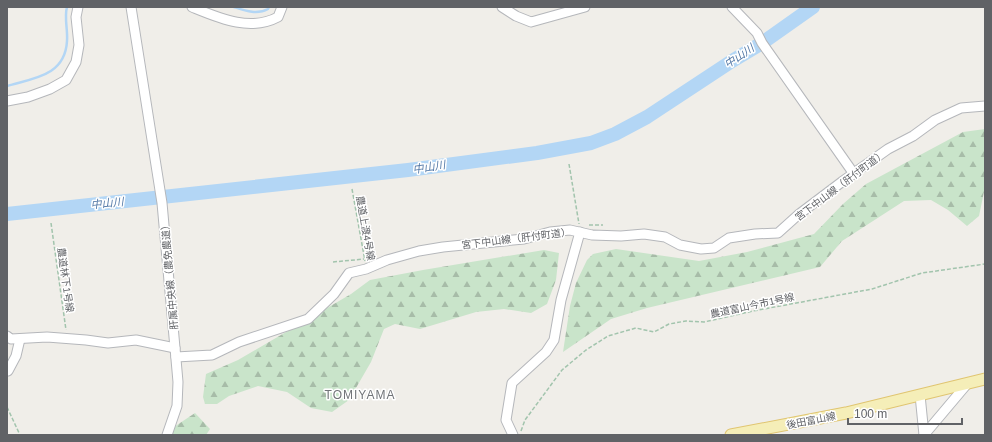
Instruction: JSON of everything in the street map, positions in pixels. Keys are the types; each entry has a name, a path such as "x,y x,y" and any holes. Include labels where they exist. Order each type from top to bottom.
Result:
{"main road":[{"name":"後田富山線","path":"730,435 846,413 985,379"}],"street":[{"path":"7,101 28,97 50,89 66,80 76,62 79,45 76,17 78,7"},
{"name":"肝属中央線（農免農道）","path":"131,7 160,187 176,357"},
{"path":"192,7 220,19 245,24 263,24 270,22 278,17 282,7"},
{"path":"502,7 516,16 531,22 584,7"},
{"path":"732,7 756,33 854,174"},
{"name":"宮下中山線（肝付町道）","path":"176,357 212,355 239,342 308,319 334,294 349,273 366,269 387,260 419,250 524,239 550,232 580,229 592,236 644,234 665,237 680,245 701,249 714,248 729,238 755,234 778,234 798,215 888,149 913,136 935,120 961,108 985,106"},
{"path":"514,435 506,420 512,383 546,352 554,340 561,300 580,229"},
{"path":"7,336 11,339 38,337 67,338 108,343 136,340 175,348"},
{"path":"8,371 16,356 20,339"},
{"path":"167,435 176,406 178,382 176,357"},
{"path":"924,435 967,384"},
{"path":"920,395 924,435"}],"path":[{"path":"569,164 580,229 603,225"},
{"name":"農道上渡4号線","path":"352,189 366,269"},
{"name":"農道林下1号線","path":"51,223 67,338"},
{"path":"333,262 364,259"},
{"name":"農道富山今市1号線","path":"519,435 525,420 562,370 586,350 608,336 636,328 654,332 670,324 686,321 704,322 753,311 872,289 922,273 985,264"},
{"path":"7,407 20,435"}],"green space":[{"path":"985,129 985,187 979,216 967,226 948,210 931,200 904,201 842,241 820,267 647,308 611,319 563,352 570,306 576,283 587,260 593,254 616,249 699,261 747,252 814,234 843,204 866,184 963,132"},
{"path":"544,250 559,253 556,280 547,304 531,313 504,309 476,312 420,329 395,324 384,329 371,362 349,400 332,412 311,408 287,392 258,386 229,396 217,404 205,404 203,397 206,374 238,360 351,294 370,280"},
{"path":"195,413 210,429 206,435 162,435"}],"waterway":[{"path":"7,86 46,74 61,62 65,53 67,41 67,7"},
{"path":"234,7 256,12 264,11 269,7"},
{"name":"中山川","path":"7,214 408,170 537,153 591,143 615,134 647,117 762,43 813,7"}],"district":[{"name":"TOMIYAMA","path":"360,395"}]}
